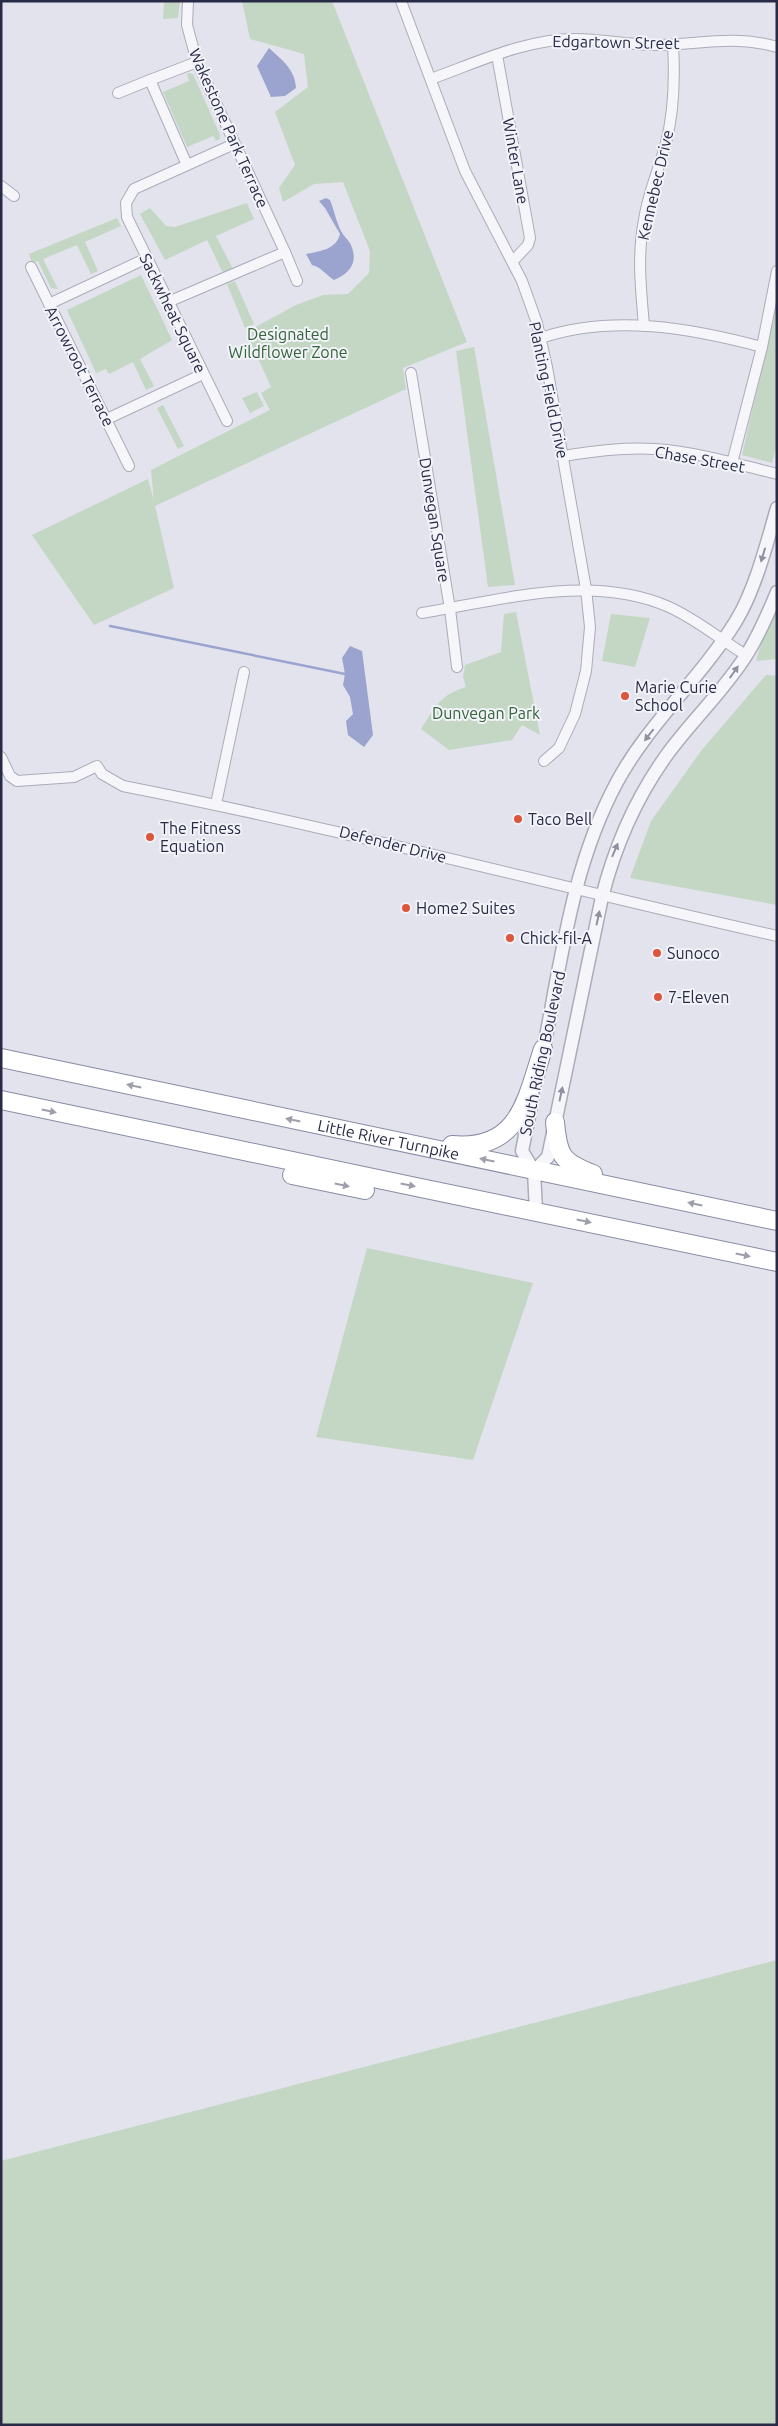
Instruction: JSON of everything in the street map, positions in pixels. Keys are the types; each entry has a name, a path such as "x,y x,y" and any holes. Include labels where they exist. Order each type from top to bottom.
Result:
{"highway":[{"path":"381,1139 466,1146 487,1143 495,1139 511,1128 521,1113 543,1049"},
{"name":"Little River Turnpike","path":"1,1058 777,1221"},
{"path":"1,1100 295,1164 536,1211 777,1262"},
{"path":"555,1122 558,1149 567,1163 638,1192"},
{"path":"161,1134 192,1149 213,1156 365,1190"}],"street":[{"name":"Wakestone Park Terrace","path":"188,1 187,24 196,62 297,281"},
{"name":"Planting Field Drive","path":"401,1 465,171 513,261 530,302 541,338 586,589 590,626 589,649 582,693 560,748 544,761"},
{"name":"Edgartown Street","path":"430,79 533,44 562,39 643,45 673,45 733,40 777,47"},
{"name":"Kennebec Drive","path":"644,326 639,271 640,242 647,205 669,127 674,78 673,45"},
{"name":"Winter Lane","path":"497,55 530,238 528,245 513,261"},
{"path":"118,93 196,62"},
{"path":"150,80 187,165 234,144"},
{"name":"Sackwheat Square","path":"187,165 134,189 126,203 127,217 227,421"},
{"path":"1,186 14,196"},
{"path":"168,302 285,252"},
{"path":"49,304 147,258"},
{"name":"Arrowroot Terrace","path":"31,267 130,466"},
{"path":"732,463 762,348 777,271"},
{"path":"541,338 586,329 644,326 711,333 762,348"},
{"name":"Dunvegan Square","path":"411,373 450,609 457,667"},
{"path":"107,419 203,374"},
{"name":"Chase Street","path":"563,456 610,450 654,449 698,455 777,474"},
{"name":"South Riding Boulevard","path":"536,1211 534,1171 522,1151 574,889 603,810 617,781 633,756 689,686 736,620 760,564 777,508"},
{"path":"422,613 566,590 586,589 621,592 656,602 682,613 746,655"},
{"name":"South Riding Boulevard","path":"534,1171 548,1157 602,897 612,858 650,780 667,755 746,655 763,625 777,592"},
{"path":"216,804 244,672"},
{"name":"Defender Drive","path":"1,757 14,780 74,777 97,766 102,774 123,786 331,829 602,897 777,936"}],"green space":[{"path":"164,1 180,1 178,18 163,19"},
{"name":"Designated Wildflower Zone","path":"242,1 332,1 467,342 403,368 406,389 155,506 174,588 94,625 32,535 148,479 154,501 151,470 270,410 261,393 271,387 246,332 296,305 323,295 348,294 369,273 370,251 343,182 314,184 283,202 279,188 295,165 275,112 308,87 304,54 250,39"},
{"path":"187,73 193,74 220,135 220,139 216,141 213,136 187,147 163,92 189,81"},
{"path":"247,203 254,219 216,236 233,269 223,273 207,240 165,260 140,214 150,208 166,226 175,227"},
{"path":"117,218 121,226 85,242 98,271 91,274 77,245 43,259 58,289 51,288 38,261 32,263 29,254"},
{"path":"141,275 172,340 140,359 154,386 146,390 133,362 109,374 106,369 96,373 67,310"},
{"path":"235,281 254,324 245,328 227,284"},
{"path":"777,303 777,444 772,463 742,455"},
{"path":"474,347 515,585 488,587 456,351"},
{"path":"257,392 264,406 250,413 242,398"},
{"path":"163,405 184,446 178,449 157,408"},
{"path":"777,587 777,659 756,661"},
{"name":"Dunvegan Park","path":"516,612 540,735 522,725 512,740 449,750 421,729 444,698 466,687 463,677 465,665 501,652 504,614"},
{"path":"611,614 650,618 635,667 602,661"},
{"path":"766,675 777,676 777,905 630,878 651,821 701,751"},
{"path":"367,1248 533,1283 473,1460 316,1437"},
{"path":"777,1960 777,2425 1,2425 1,2161"}],"water":[{"path":"269,48 287,65 295,81 296,88 285,96 271,97 257,66"},
{"path":"326,198 330,200 339,227 350,243 354,255 352,266 349,270 334,280 321,269 312,265 306,254 331,247 340,234 319,201"},
{"path":"350,646 362,651 373,735 364,747 348,735 346,721 353,714 350,697 343,685 345,674 342,658"}],"waterway":[{"path":"110,626 345,674"}],"place":[{"name":"Marie Curie School","path":"625,696"},
{"name":"Taco Bell","path":"518,819"},
{"name":"The Fitness Equation","path":"150,837"},
{"name":"Home2 Suites","path":"406,908"},
{"name":"Chick-fil-A","path":"510,938"},
{"name":"Sunoco","path":"657,953"},
{"name":"7-Eleven","path":"658,997"}]}
